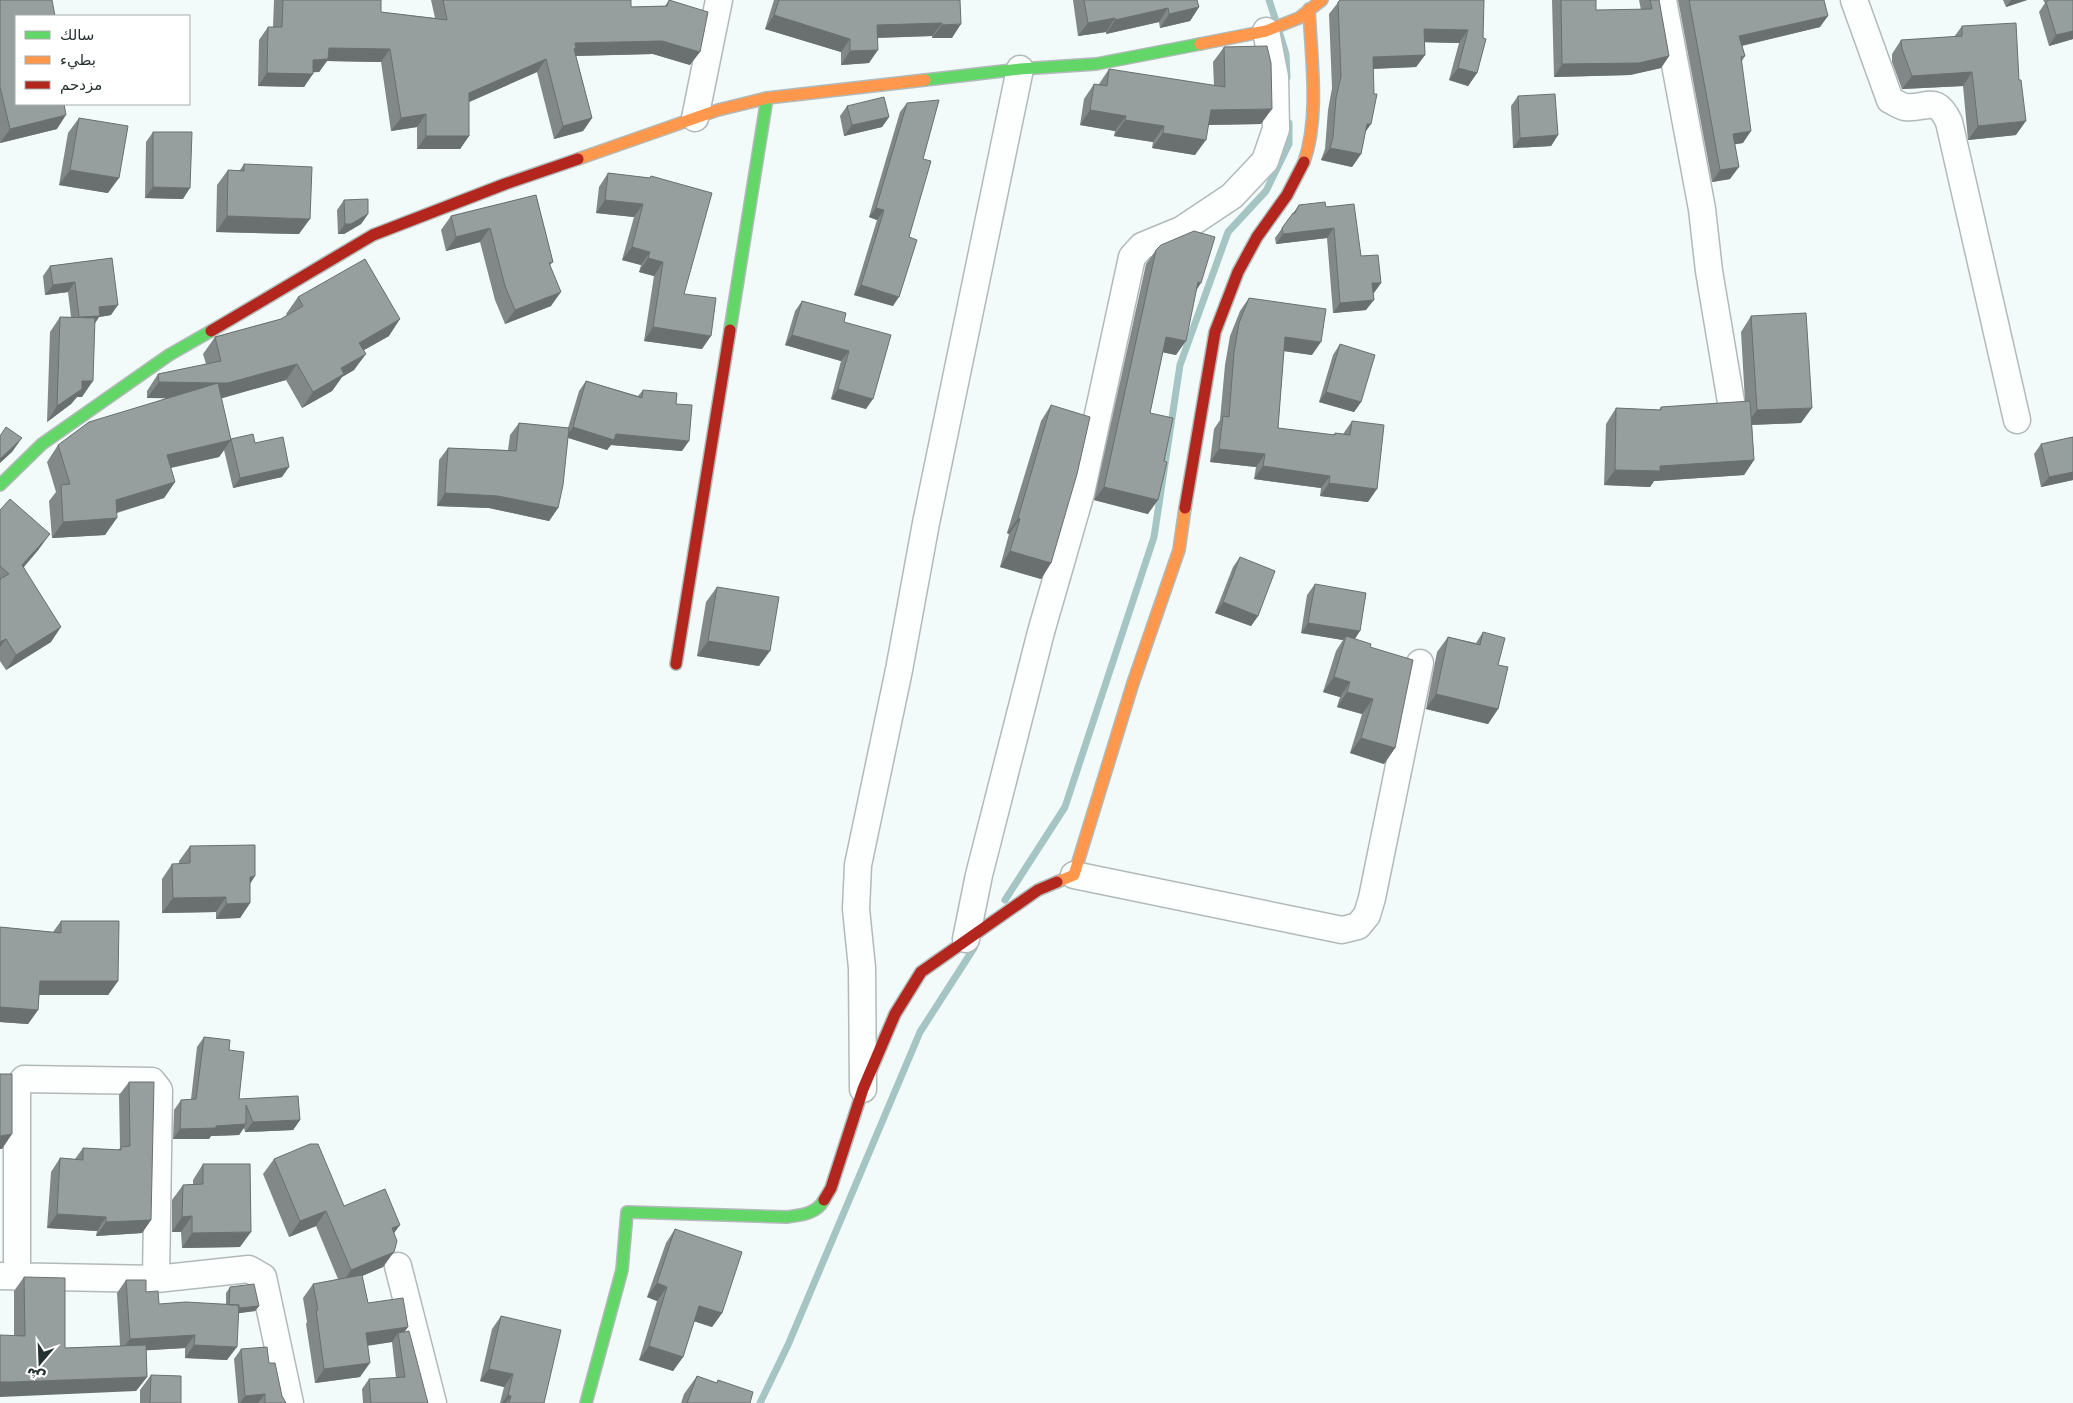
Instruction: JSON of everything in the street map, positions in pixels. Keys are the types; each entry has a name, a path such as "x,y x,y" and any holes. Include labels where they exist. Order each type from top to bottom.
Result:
{"street":[{"path":"695,118 720,0"},
{"path":"0,485 42,444 169,355 373,235 505,184 718,110 767,98 1020,69 1096,64 1269,30 1299,18 1322,0"},
{"path":"1663,0 1702,209 1709,271 1731,402"},
{"path":"1854,0 1890,100 1904,107 1934,104 1943,109 1949,122 2016,420"},
{"path":"1074,875 1133,683 1179,550 1215,332 1238,272 1257,237 1298,175 1309,148 1313,96 1309,9"},
{"path":"966,939 979,875 1041,632 1081,493 1132,257 1142,246 1181,230 1232,196 1265,161 1276,129 1276,77 1269,30"},
{"path":"863,1089 862,968 856,909 858,865 899,670 926,523 1020,69"},
{"path":"676,664 767,98"},
{"path":"586,1403 622,1270 627,1212 787,1217 806,1215 820,1207 831,1188 863,1089 895,1014 921,972 1038,890 1074,875 1342,930 1358,926 1367,914 1372,898 1420,663"},
{"path":"156,1278 159,1090 152,1081 24,1079 17,1088 9,1276 156,1278 249,1269 263,1277 290,1403"},
{"path":"398,1266 434,1403"}],"building":[{"path":"0,0 52,0 55,15 15,15 15,105 64,105 66,115 10,129 0,87"},
{"path":"283,0 381,0 381,12 447,20 443,0 631,0 631,7 667,6 669,0 708,12 700,52 662,41 575,43 576,48 574,49 592,118 563,126 546,59 469,93 469,136 426,136 426,114 401,118 390,49 329,48 328,59 313,60 313,74 267,73 268,27 282,27"},
{"path":"779,0 960,0 961,24 877,25 878,50 850,51 850,39 774,15"},
{"path":"1084,0 1197,0 1199,7 1169,14 1168,8 1115,20 1115,18 1088,23"},
{"path":"1340,0 1484,0 1483,38 1486,39 1477,73 1458,68 1468,30 1424,29 1425,55 1373,57 1374,94 1377,94 1371,124 1367,124 1361,154 1330,148 1333,137 1336,98 1341,76 1338,2"},
{"path":"1561,0 1596,0 1596,10 1652,9 1650,0 1659,0 1669,56 1639,63 1562,64"},
{"path":"1689,0 1824,0 1828,16 1739,36 1745,56 1741,57 1751,131 1733,134 1739,167 1720,170"},
{"path":"2049,0 2073,0 2073,31 2056,35 2046,2"},
{"path":"2016,23 2019,80 2021,80 2026,121 1978,126 1972,72 1912,76 1902,49 1901,40 1962,36 1962,26"},
{"path":"1267,46 1271,63 1272,109 1211,110 1206,140 1163,133 1164,126 1125,120 1126,116 1090,110 1094,84 1107,86 1109,69 1225,87 1224,47"},
{"path":"1555,94 1558,135 1520,138 1518,96"},
{"path":"884,97 889,117 852,125 847,106"},
{"path":"939,100 923,159 931,161 909,237 917,240 899,297 861,285 884,210 876,208 907,103"},
{"path":"79,118 128,126 119,178 70,170"},
{"path":"153,132 192,132 190,188 153,187"},
{"path":"244,164 312,167 310,219 227,216 228,170 244,171"},
{"path":"608,173 650,178 651,176 712,193 684,294 716,298 711,336 653,327 663,262 648,258 650,252 632,247 643,204 605,200"},
{"path":"536,195 553,262 549,263 561,292 515,310 505,286 490,228 456,237 451,216"},
{"path":"368,199 368,214 351,224 345,224 344,200"},
{"path":"1325,202 1326,207 1354,204 1361,256 1378,255 1381,283 1372,283 1374,300 1340,303 1334,228 1283,234 1282,228 1293,213 1295,213 1299,205"},
{"path":"1194,231 1215,237 1201,283 1198,282 1186,341 1166,337 1150,413 1173,418 1164,461 1167,462 1158,500 1104,487 1156,250 1161,245"},
{"path":"112,258 118,305 99,307 100,316 79,317 75,282 53,285 50,266"},
{"path":"365,259 400,319 359,343 366,354 341,368 344,374 313,392 297,364 228,383 159,382 158,374 221,361 215,337 281,319 303,306 298,297"},
{"path":"1249,298 1326,309 1321,342 1285,337 1278,428 1350,435 1352,421 1384,425 1377,489 1329,483 1330,476 1263,466 1265,454 1219,449 1223,416 1229,417 1234,352 1239,323"},
{"path":"802,301 846,313 844,322 891,335 873,399 838,389 849,351 792,335"},
{"path":"1806,313 1812,408 1757,410 1751,316"},
{"path":"60,317 95,318 93,381 82,381 82,389 57,406"},
{"path":"1340,344 1375,355 1361,402 1326,392"},
{"path":"586,381 642,398 643,390 677,393 676,404 692,405 689,441 616,434 614,440 573,427"},
{"path":"218,383 231,440 167,455 175,482 116,500 117,518 63,522 61,485 70,484 58,445 89,422"},
{"path":"1750,401 1754,460 1660,466 1660,471 1615,470 1616,408 1661,410 1661,407"},
{"path":"1051,405 1090,417 1077,474 1051,563 1010,551"},
{"path":"519,423 569,428 563,485 558,508 498,496 445,493 448,448 516,451"},
{"path":"6,427 22,438 0,459 0,436"},
{"path":"253,434 255,443 283,437 289,467 240,478 231,439"},
{"path":"2073,437 2073,472 2049,477 2041,444"},
{"path":"10,499 50,534 22,565 61,627 16,655 6,639 0,642 0,579 9,574 0,566 0,510"},
{"path":"1240,557 1275,571 1258,616 1223,602"},
{"path":"1315,584 1366,593 1360,631 1308,623"},
{"path":"717,587 779,597 770,651 708,641"},
{"path":"1483,632 1505,638 1498,665 1508,667 1498,709 1436,694 1448,637 1480,645"},
{"path":"1346,636 1371,644 1370,647 1413,660 1395,748 1361,738 1373,699 1347,692 1350,682 1334,677"},
{"path":"255,845 255,876 250,877 250,903 226,904 226,897 173,898 172,864 190,863 190,846"},
{"path":"61,921 119,921 118,981 40,981 38,1010 0,1007 0,927 61,933"},
{"path":"204,1037 230,1040 229,1050 244,1052 239,1099 298,1096 300,1120 253,1122 246,1105 246,1124 216,1126 216,1128 180,1129 181,1100 196,1099"},
{"path":"0,1074 12,1074 12,1134 0,1136"},
{"path":"129,1082 154,1082 151,1220 106,1222 106,1217 57,1214 60,1158 83,1160 83,1148 121,1150 121,1147 130,1146"},
{"path":"310,1144 318,1144 344,1206 385,1189 400,1225 392,1228 397,1241 394,1252 351,1270 326,1211 300,1221 274,1159"},
{"path":"203,1164 250,1164 251,1232 192,1233 192,1216 182,1217 183,1185 203,1184"},
{"path":"675,1229 742,1252 722,1313 699,1306 683,1357 649,1346 667,1287 657,1283"},
{"path":"362,1275 368,1303 403,1298 408,1327 366,1333 370,1363 324,1369 316,1310 318,1310 313,1284"},
{"path":"24,1277 65,1278 65,1348 146,1345 147,1377 0,1382 0,1335 25,1336"},
{"path":"126,1280 146,1280 146,1292 158,1291 159,1304 186,1302 239,1305 237,1347 194,1345 195,1335 130,1339"},
{"path":"254,1284 259,1306 238,1308 239,1305 229,1305 230,1287"},
{"path":"501,1316 561,1330 544,1403 509,1403 511,1396 508,1395 513,1374 489,1369"},
{"path":"409,1331 428,1403 371,1403 369,1379 405,1377 398,1333"},
{"path":"267,1347 269,1363 275,1363 282,1396 286,1403 265,1403 265,1394 245,1396 241,1349"},
{"path":"151,1375 181,1376 181,1403 150,1403"},
{"path":"697,1376 717,1383 718,1380 753,1392 750,1403 687,1403"}],"waterway":[{"path":"1269,0 1276,21"},
{"path":"1279,31 1286,54 1287,77"},
{"path":"1005,900 1065,807 1154,537 1180,365 1228,232 1266,191 1289,144 1289,123"},
{"path":"760,1403 788,1345 920,1032 974,948"}],"traffic: fast":[{"path":"925,80 1020,69 1096,64 1200,44"},
{"path":"730,330 767,98"},
{"path":"0,485 42,444 169,355 211,331"},
{"path":"586,1403 622,1270 627,1212 787,1217 813,1211 824,1200"}],"traffic: slow":[{"path":"1200,44 1266,31 1299,18 1322,0"},
{"path":"1304,162 1312,126 1313,106 1313,67 1309,9"},
{"path":"578,159 718,110 767,98 925,80"},
{"path":"1057,882 1074,875 1133,683 1179,550 1185,508"}],"traffic: jam":[{"path":"211,331 373,235 505,184 578,159"},
{"path":"1185,508 1215,332 1238,272 1257,237 1287,195 1304,162"},
{"path":"676,664 730,330"},
{"path":"824,1200 831,1188 863,1089 895,1014 921,972 1038,890 1057,882"}]}
